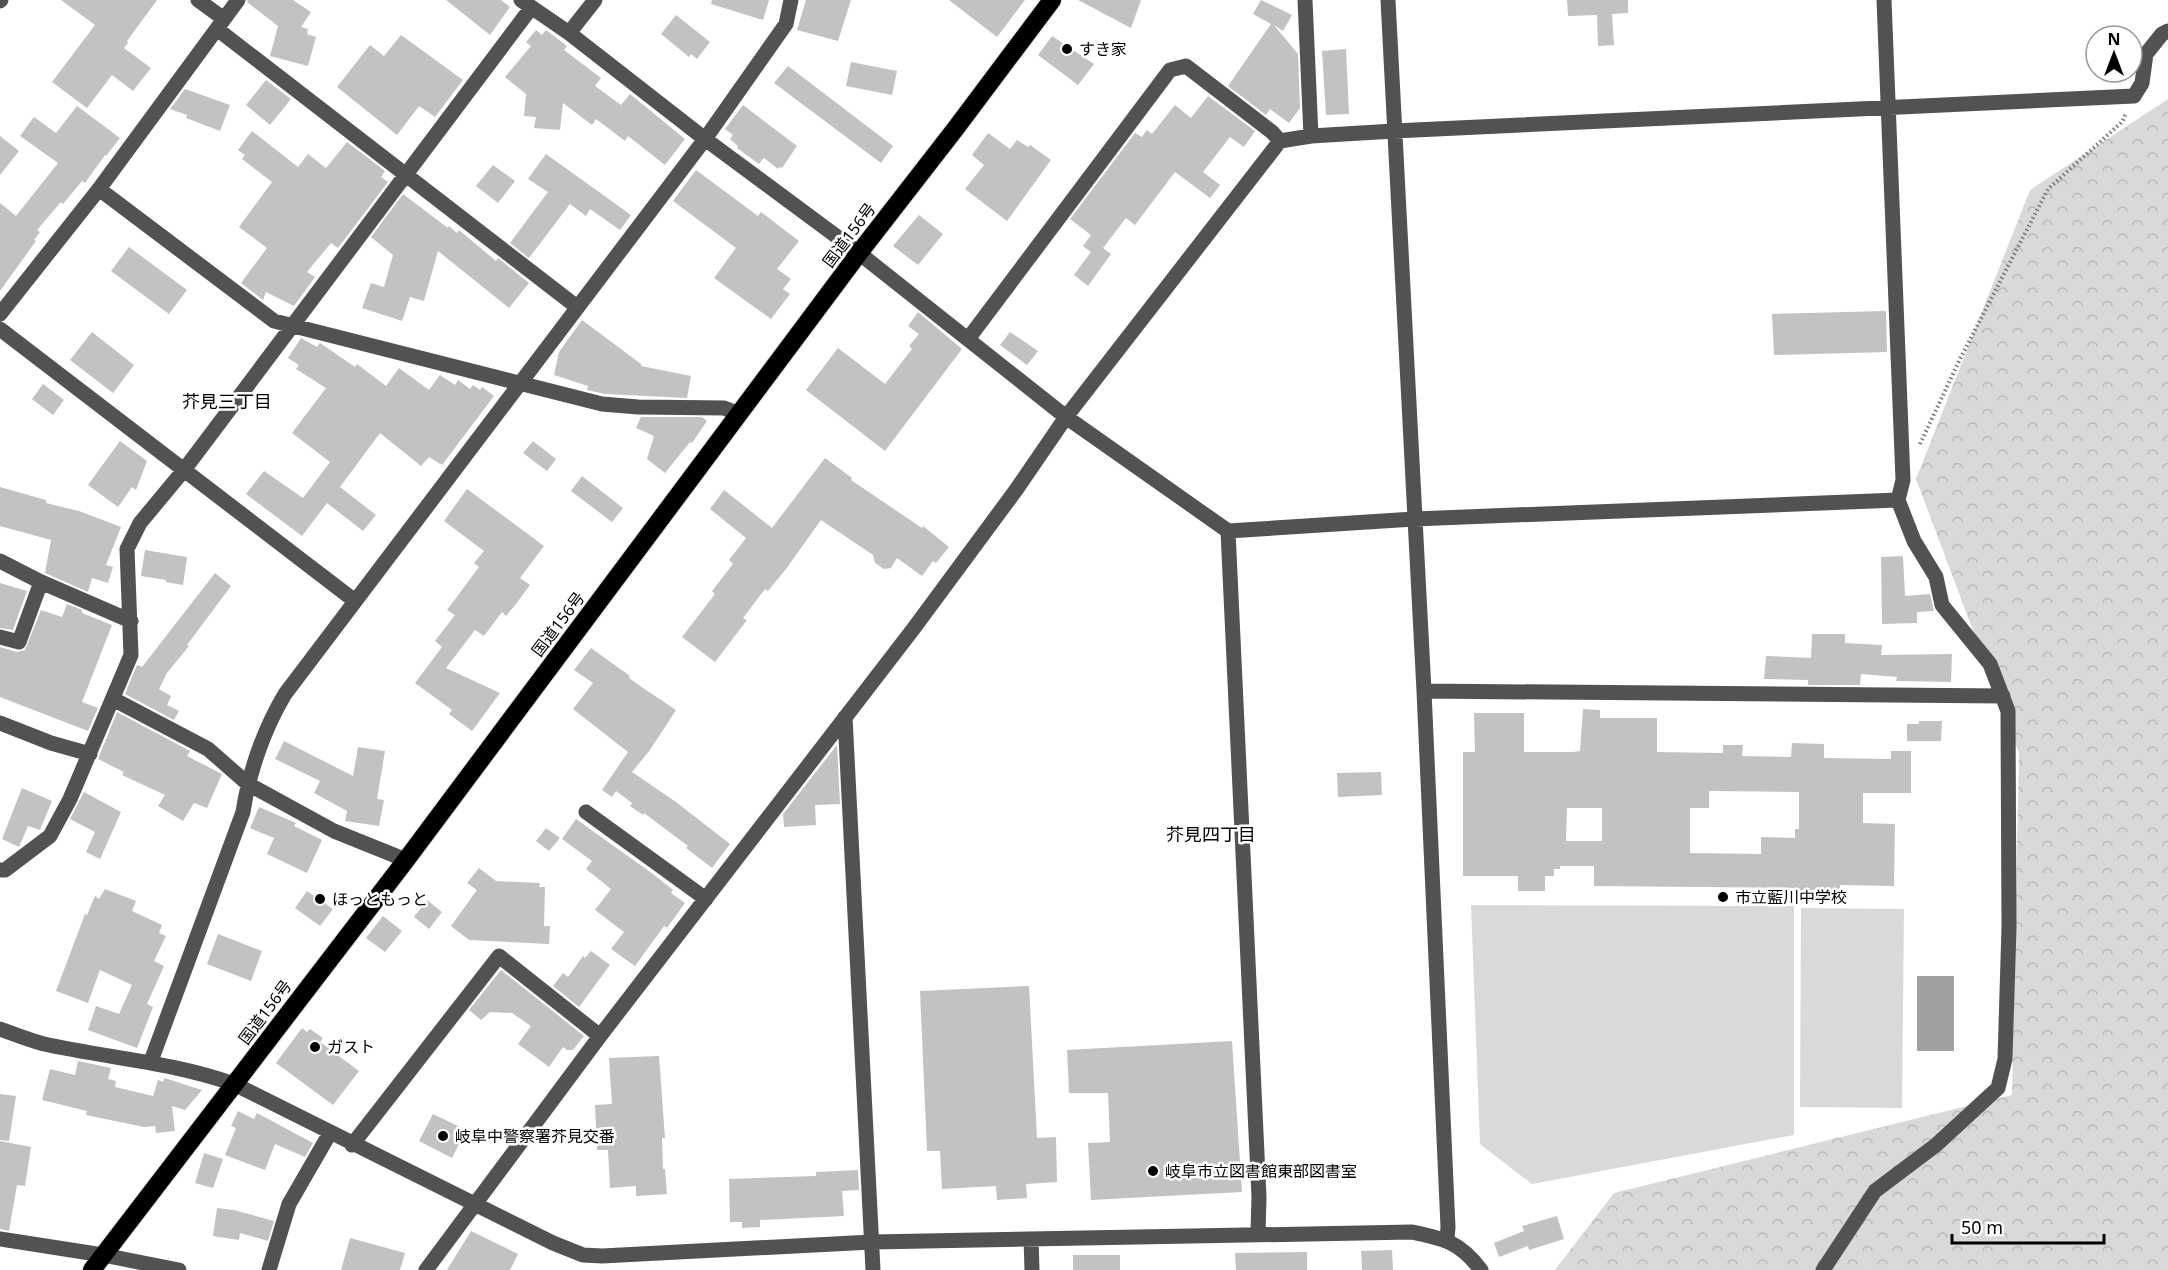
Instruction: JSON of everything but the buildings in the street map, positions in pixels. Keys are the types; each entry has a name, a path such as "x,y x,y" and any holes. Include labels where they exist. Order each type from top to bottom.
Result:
{"highway":[{"name":"国道156号","path":"98,1263 406,860 859,253 1052,0"}],"street":[{"path":"198,0 220,24 406,175 577,307"},
{"path":"0,314 99,189 238,0"},
{"path":"569,33 595,0"},
{"path":"151,1061 243,812 248,784 280,702 297,676 705,139 786,24 791,0"},
{"path":"1305,0 1311,136"},
{"path":"1388,0 1424,691 1448,1215 1447,1239"},
{"path":"1824,1270 1875,1191 1936,1145 1998,1088 2005,1059 2009,927 2008,711 1990,664 1942,605 1936,577 1914,541 1898,500 1903,480 1884,0"},
{"path":"0,870 4,870 50,836 70,799 131,655 127,549 140,523 184,470 406,175 526,4 569,33 705,139 859,253 1066,417 1228,531 1414,519 1898,500"},
{"path":"426,1270 600,1036 1016,490 1066,417 1280,141 1311,136 1394,131 2134,96 2142,82 2146,54 2162,34 2168,31"},
{"path":"968,339 1170,70 1186,66 1272,132 1280,141"},
{"path":"99,189 273,321 602,404 638,407 724,408 739,414"},
{"path":"0,329 355,601"},
{"path":"1228,531 1259,1197 1258,1234"},
{"path":"0,561 41,582 131,621"},
{"path":"0,637 19,642 41,582"},
{"path":"1424,691 2003,696"},
{"path":"113,699 208,749 248,784 334,831 406,860"},
{"path":"845,717 873,1270"},
{"path":"0,723 51,743 90,754"},
{"path":"586,812 706,899"},
{"path":"352,1145 499,956 600,1036"},
{"path":"0,1029 42,1043 151,1061 204,1073 234,1084 473,1205 583,1255 602,1256 872,1242 1412,1232 1447,1239 1466,1252 1480,1270"},
{"path":"269,1270 289,1204 330,1133"},
{"path":"0,1239 98,1263 179,1270"},
{"path":"1031,1239 1032,1270"}],"path":[{"path":"1917,450 1960,359 2048,189 2122,122 2134,96"}],"green space":[{"path":"2168,99 2168,1270 1555,1270 1614,1193 2012,1095 2019,753 1916,479 2030,190"},
{"path":"1471,905 1794,906 1794,1135 1532,1184 1480,1144"},
{"path":"1801,908 1904,909 1902,1108 1800,1107"}],"shaded area":[{"path":"1917,976 1954,976 1954,1051 1917,1051"}],"place":[{"name":"すき家","path":"1067,49"},
{"name":"市立藍川中学校","path":"1723,897"},
{"name":"ほっともっと","path":"320,899"},
{"name":"ガスト","path":"315,1047"},
{"name":"岐阜中警察署芥見交番","path":"443,1136"},
{"name":"岐阜市立図書館東部図書室","path":"1153,1171"}],"district":[{"name":"芥見三丁目","path":"227,402"},
{"name":"芥見四丁目","path":"1211,835"}]}
